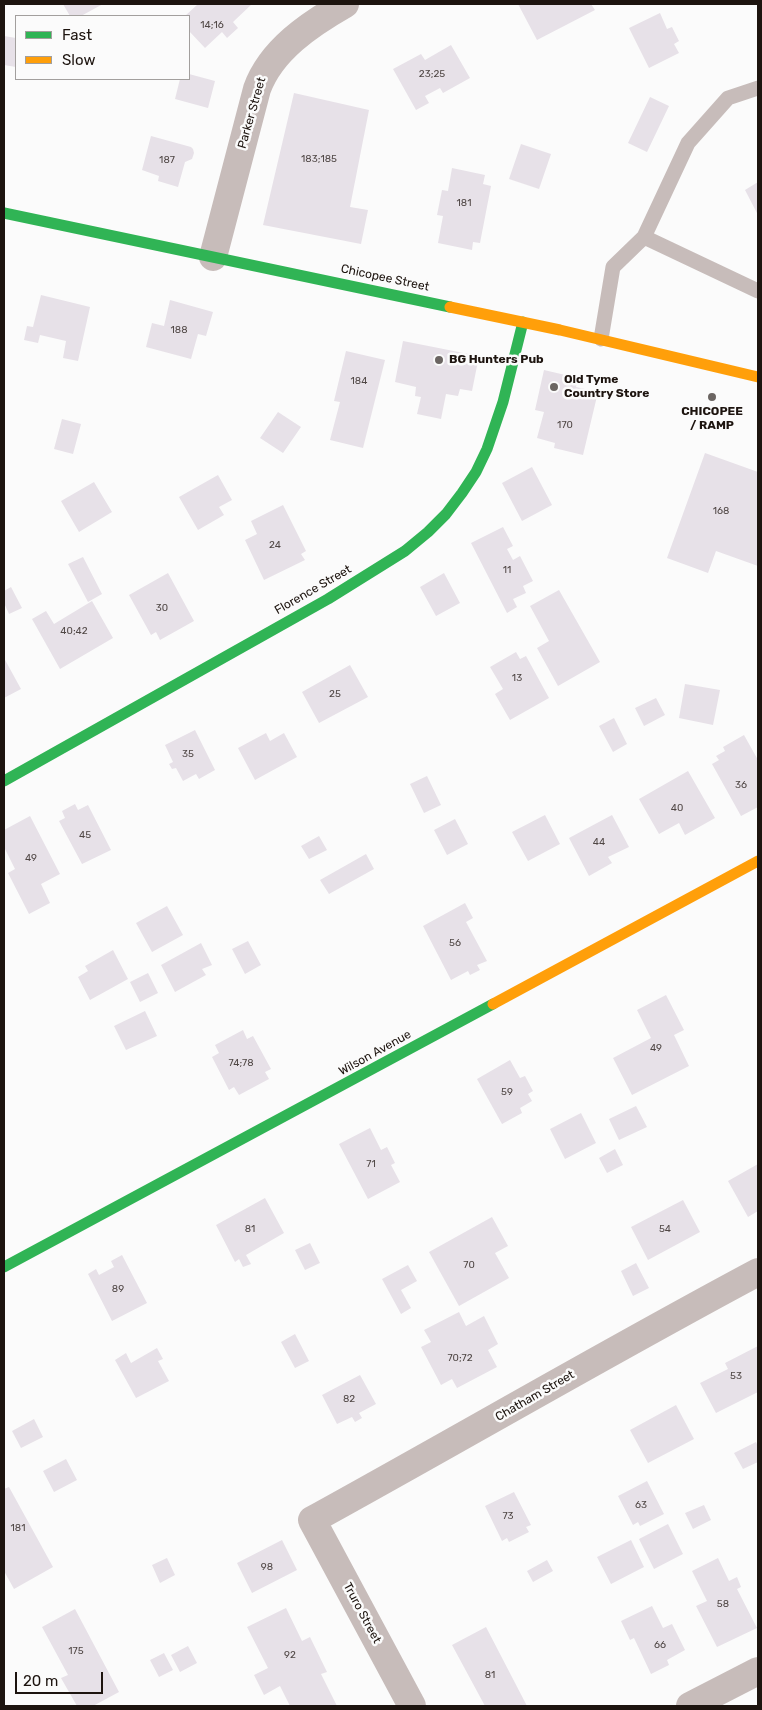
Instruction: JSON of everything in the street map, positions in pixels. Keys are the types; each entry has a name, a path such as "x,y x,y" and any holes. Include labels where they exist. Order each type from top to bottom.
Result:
{"street":[{"name":"Parker Street","path":"213,257 257,89 266,69 289,43 307,28 345,4"},
{"name":"Chicopee Street","path":"4,213 523,322 758,377"},
{"name":"Florence Street","path":"4,781 328,599 405,551 428,532 446,514 462,493 476,472 487,449 506,393 523,322"},
{"name":"Wilson Avenue","path":"4,1268 758,861"},
{"name":"Chatham Street","path":"312,1520 655,1327 758,1272"},
{"name":"Truro Street","path":"312,1520 412,1706"},
{"path":"690,1706 758,1671"}],"lane":[{"path":"601,339 613,267 644,237 688,143 728,98 758,88"},
{"path":"644,237 758,290"}],"building":[{"path":"63,4 103,4 83,15 69,15"},
{"path":"198,4 252,4 233,22 238,28 227,38 222,32 205,48 190,32 190,15 186,15"},
{"path":"518,4 591,4 595,10 537,40"},
{"path":"660,13 667,29 672,27 679,41 674,44 679,53 649,68 629,28"},
{"path":"4,36 15,38 15,67 4,65"},
{"path":"451,45 470,78 443,93 440,88 425,96 429,103 416,110 393,69 421,54 425,60"},
{"path":"190,74 215,81 208,108 175,99 180,80 190,80"},
{"path":"294,93 369,110 350,207 368,210 361,244 263,225"},
{"path":"650,97 669,106 647,152 628,143"},
{"path":"151,136 193,149 192,159 185,162 178,187 158,181 159,176 142,170"},
{"path":"521,144 551,154 539,189 509,179"},
{"path":"452,168 485,175 483,184 491,186 480,243 473,242 472,250 438,243 443,216 437,215 442,190 448,191"},
{"path":"758,182 758,215 745,190"},
{"path":"41,295 90,307 78,361 63,358 66,341 40,335 38,343 24,340 27,326 33,327"},
{"path":"170,300 213,312 206,336 198,334 191,359 146,347 152,323 164,326"},
{"path":"403,341 479,356 472,391 460,389 458,396 446,394 441,419 417,414 421,397 415,396 416,387 395,382"},
{"path":"346,351 385,360 363,448 330,440 340,402 334,401"},
{"path":"544,370 578,378 576,387 598,392 583,455 554,448 555,443 537,438 544,412 535,410"},
{"path":"278,412 301,427 283,453 260,438"},
{"path":"62,419 81,424 73,454 54,449"},
{"path":"705,453 758,472 758,566 716,551 708,573 667,558"},
{"path":"532,467 552,505 522,521 502,483"},
{"path":"218,475 232,500 219,507 224,515 198,530 179,497"},
{"path":"94,482 112,512 79,532 61,501"},
{"path":"283,505 306,551 301,554 305,560 264,580 245,540 257,534 251,521"},
{"path":"503,527 513,546 507,549 513,560 520,556 533,581 523,586 526,593 513,599 517,607 507,613 471,543"},
{"path":"83,557 102,594 88,602 68,564"},
{"path":"168,573 194,621 160,640 156,632 151,635 129,595"},
{"path":"444,573 460,603 436,616 420,587"},
{"path":"11,587 22,608 9,614 4,603 4,591"},
{"path":"559,590 600,662 558,686 537,648 549,641 530,606"},
{"path":"92,601 113,638 60,669 32,619 46,611 54,624"},
{"path":"516,652 520,659 526,656 549,698 510,720 495,694 503,689 490,667"},
{"path":"4,658 21,689 4,698"},
{"path":"350,665 368,697 319,723 302,692"},
{"path":"685,684 720,690 713,725 679,718"},
{"path":"656,698 665,715 644,726 635,708"},
{"path":"614,718 627,744 613,752 599,726"},
{"path":"195,730 215,770 199,779 196,774 183,781 176,768 172,769 169,764 173,762 165,745"},
{"path":"266,733 270,741 284,733 297,757 255,780 238,748"},
{"path":"744,735 758,760 758,807 741,816 712,764 719,760 716,756 725,751 723,747"},
{"path":"688,771 715,818 685,835 679,823 659,834 639,799"},
{"path":"427,776 441,805 424,813 410,784"},
{"path":"75,804 78,810 88,805 111,850 82,864 59,821 65,818 62,811"},
{"path":"545,815 560,844 528,861 512,832"},
{"path":"612,815 629,847 608,857 612,863 589,876 569,838"},
{"path":"30,816 60,874 41,884 50,903 29,914 8,873 15,869 4,847 4,830"},
{"path":"455,819 468,844 447,855 434,830"},
{"path":"319,836 327,850 309,859 301,846"},
{"path":"366,854 374,869 329,894 320,880"},
{"path":"465,903 473,918 466,922 487,961 477,965 480,970 470,975 468,971 451,980 423,926"},
{"path":"167,906 183,935 152,952 136,923"},
{"path":"248,941 261,965 245,974 232,949"},
{"path":"201,943 212,965 202,969 206,975 175,992 161,965"},
{"path":"113,950 128,979 90,1000 78,977 88,971 85,966"},
{"path":"148,973 158,993 140,1002 130,982"},
{"path":"666,995 684,1030 674,1035 689,1066 632,1095 613,1058 651,1038 637,1010"},
{"path":"145,1011 157,1036 126,1050 114,1026"},
{"path":"243,1030 247,1039 253,1036 271,1069 265,1072 269,1079 239,1095 234,1087 229,1090 212,1057 219,1053 215,1045"},
{"path":"510,1060 520,1078 525,1076 533,1091 528,1094 532,1101 520,1108 522,1113 502,1124 477,1079"},
{"path":"636,1106 647,1127 619,1140 609,1119"},
{"path":"581,1113 596,1143 565,1159 550,1129"},
{"path":"370,1128 381,1150 387,1147 395,1163 391,1165 400,1182 368,1199 339,1144"},
{"path":"615,1149 623,1165 607,1173 599,1158"},
{"path":"758,1164 758,1211 748,1217 728,1181"},
{"path":"265,1198 284,1233 246,1255 251,1264 243,1267 239,1259 235,1262 216,1225"},
{"path":"683,1200 700,1232 648,1260 631,1227"},
{"path":"492,1217 508,1246 495,1253 509,1278 459,1306 429,1252"},
{"path":"310,1243 320,1263 305,1270 295,1250"},
{"path":"122,1255 147,1303 112,1321 88,1274 96,1269 99,1275 114,1267 111,1261"},
{"path":"636,1263 649,1288 633,1296 621,1271"},
{"path":"408,1265 417,1281 401,1290 411,1308 401,1314 382,1279"},
{"path":"459,1312 466,1326 484,1316 498,1344 488,1350 497,1367 457,1388 452,1379 441,1385 421,1347 431,1342 424,1330"},
{"path":"295,1334 309,1361 295,1368 281,1342"},
{"path":"758,1346 758,1392 716,1413 700,1383 728,1369 725,1363"},
{"path":"157,1348 163,1359 158,1361 169,1381 136,1398 115,1360 126,1353 131,1363"},
{"path":"360,1375 376,1404 359,1413 362,1418 355,1422 352,1417 337,1424 322,1395"},
{"path":"676,1405 694,1439 648,1463 630,1430"},
{"path":"34,1419 43,1437 21,1448 12,1431"},
{"path":"756,1442 758,1462 743,1469 734,1453"},
{"path":"66,1459 77,1480 54,1492 43,1471"},
{"path":"647,1481 664,1514 640,1526 638,1522 633,1525 618,1496"},
{"path":"9,1487 53,1567 14,1589 4,1571 4,1489"},
{"path":"514,1492 531,1525 526,1527 529,1532 509,1542 507,1538 502,1541 485,1506"},
{"path":"704,1505 711,1520 693,1529 685,1513"},
{"path":"668,1524 683,1554 654,1569 639,1539"},
{"path":"282,1540 297,1570 252,1593 237,1563"},
{"path":"631,1540 644,1567 611,1584 597,1557"},
{"path":"167,1558 175,1575 160,1583 152,1565"},
{"path":"718,1558 729,1581 737,1577 741,1587 737,1589 757,1628 717,1647 696,1606 707,1601 692,1571"},
{"path":"547,1560 553,1571 533,1582 527,1571"},
{"path":"652,1606 663,1628 672,1624 685,1650 667,1660 669,1665 651,1674 634,1638 630,1640 621,1621"},
{"path":"286,1608 302,1641 310,1637 327,1672 321,1674 337,1706 290,1706 280,1686 264,1695 254,1675 268,1668 247,1627"},
{"path":"75,1609 119,1692 93,1706 77,1706 61,1678 68,1675 42,1627"},
{"path":"486,1627 527,1706 485,1706 452,1645"},
{"path":"188,1646 197,1663 180,1672 171,1655"},
{"path":"164,1653 173,1670 159,1677 150,1660"}],"traffic: fast":[{"path":"4,213 450,307"},
{"path":"4,781 328,599 405,551 428,532 446,514 462,493 476,472 487,449 503,402 523,322"},
{"path":"4,1267 493,1004"}],"traffic: slow":[{"path":"450,307 560,330 758,377"},
{"path":"493,1004 758,861"}],"place":[{"name":"BG Hunters Pub","path":"439,360"},
{"name":"Old Tyme Country Store","path":"554,387"},
{"name":"CHICOPEE / RAMP","path":"712,397"}]}
